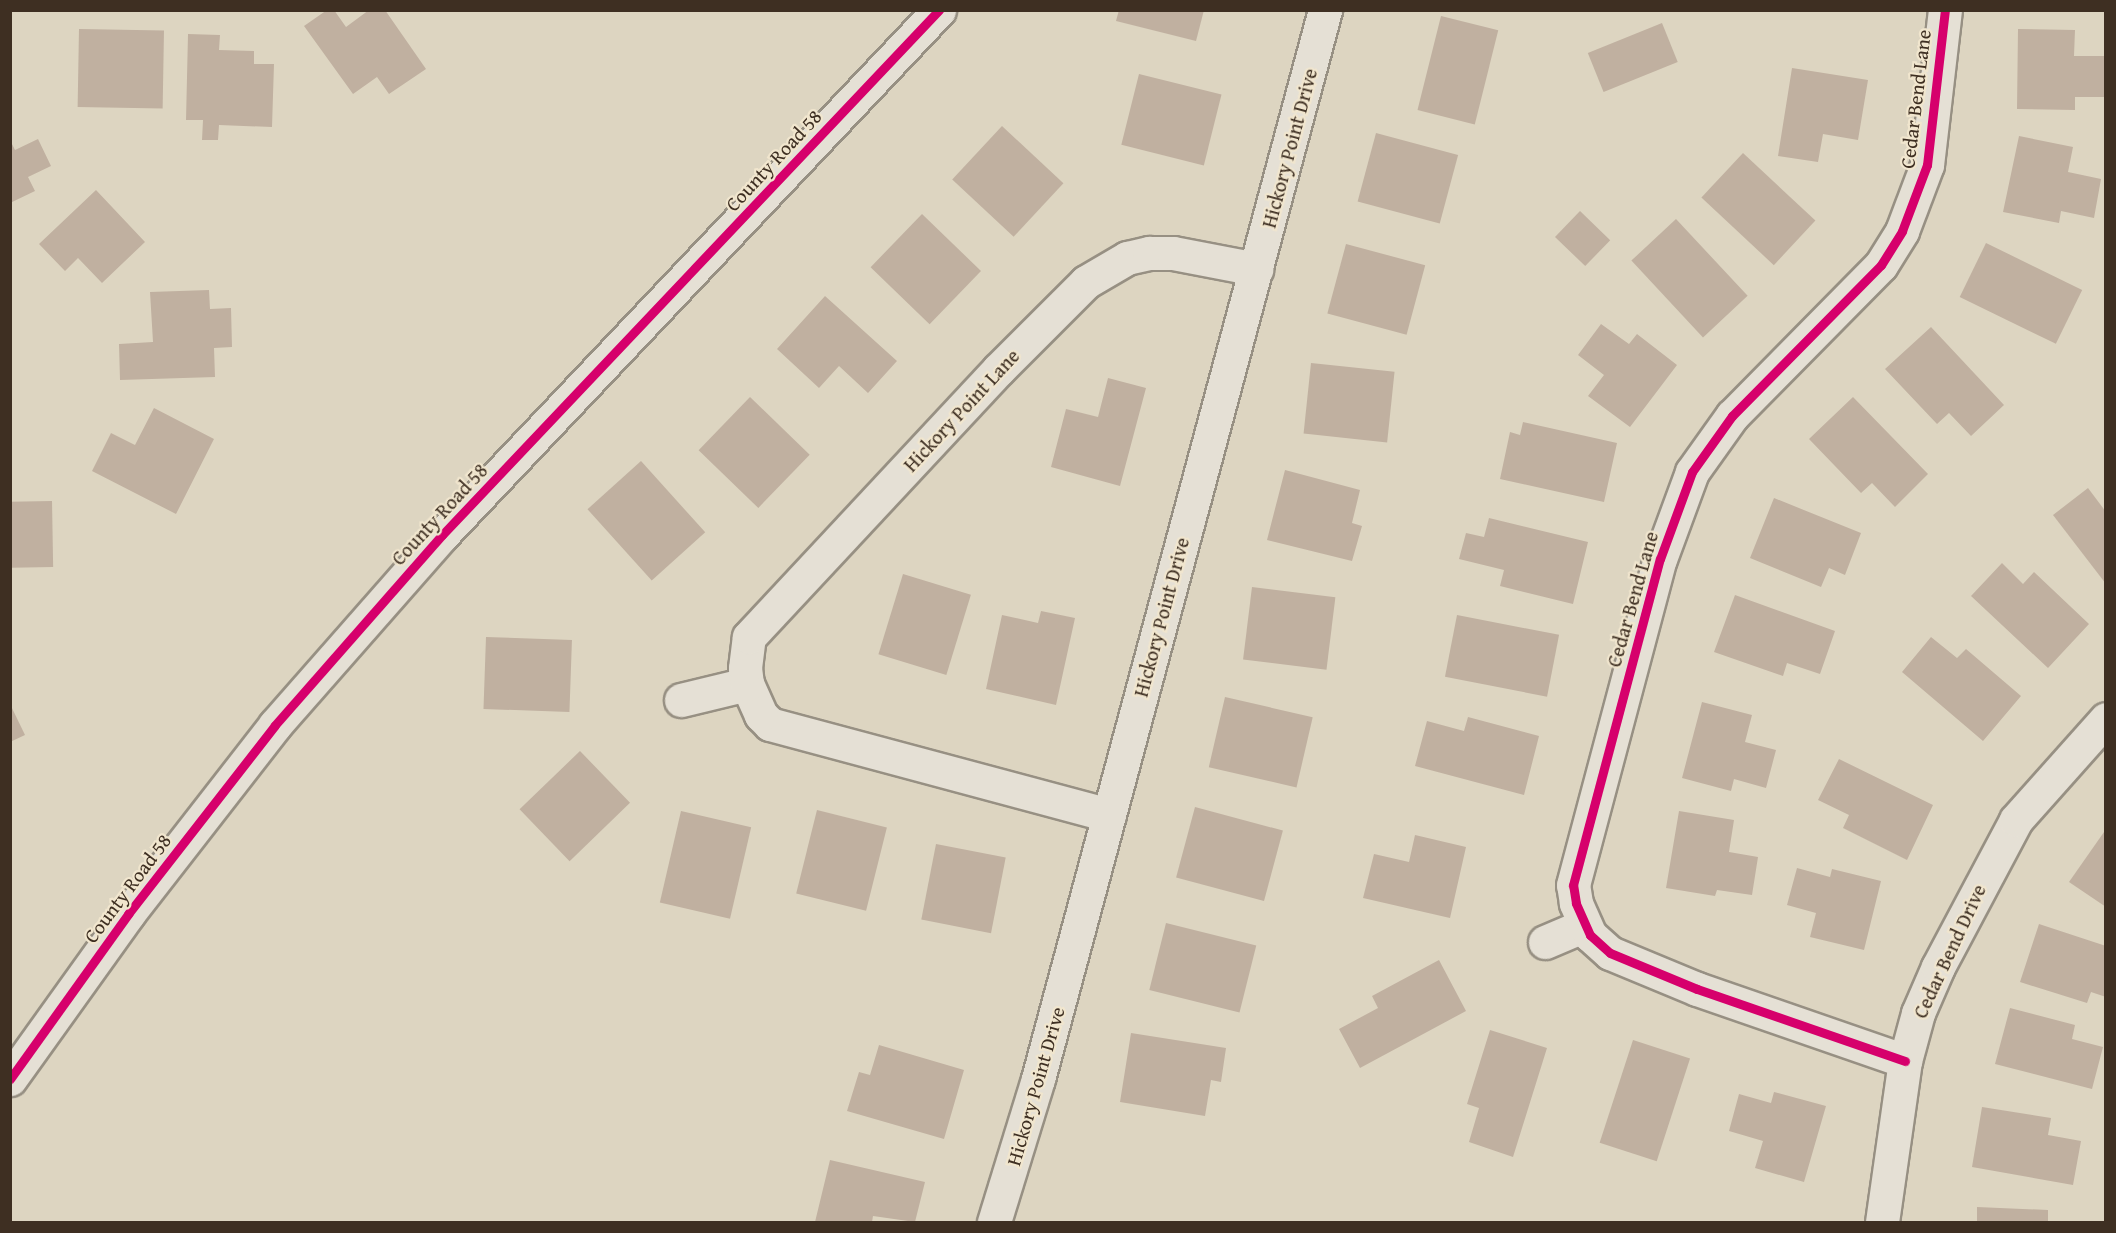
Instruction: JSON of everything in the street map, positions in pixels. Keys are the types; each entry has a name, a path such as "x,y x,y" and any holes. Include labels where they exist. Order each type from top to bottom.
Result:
{"street":[{"name":"County Road 58","path":"10,1079 128,914 275,724 442,536 939,10"},
{"name":"Hickory Point Drive","path":"994,1222 1023,1134 1325,10"},
{"name":"Cedar Bend Lane","path":"1905,1061 1697,989 1610,953 1585,925 1573,885 1660,559 1692,472 1714,438 1881,265 1902,231 1927,165 1945,10"},
{"name":"Hickory Point Lane","path":"1109,815 770,724 761,715 747,684 745,660 749,637 998,370 1086,282 1127,258 1149,253 1173,253 1256,269"},
{"path":"681,700 747,684"},
{"name":"Cedar Bend Drive","path":"1882,1222 1905,1061 1918,1013 1938,967 1999,847 2054,773 2105,720"},
{"path":"1545,942 1585,925"}],"building":[{"path":"327,10 334,10 346,27 369,10 385,10 426,69 389,94 377,77 353,94 304,26"},
{"path":"1119,10 1204,10 1196,41 1116,21"},
{"path":"1441,16 1498,30 1475,124 1418,110"},
{"path":"1662,23 1678,62 1604,92 1588,53"},
{"path":"79,29 164,30 163,108 78,107"},
{"path":"2018,29 2075,30 2074,56 2106,56 2106,97 2075,97 2075,110 2017,109"},
{"path":"188,34 220,35 219,50 254,51 254,64 274,64 272,127 219,125 218,140 202,140 203,120 186,120"},
{"path":"1792,68 1868,80 1858,140 1823,134 1818,162 1778,156"},
{"path":"1139,74 1221,95 1204,165 1121,145"},
{"path":"1002,126 1063,183 1014,237 952,179"},
{"path":"1376,133 1458,155 1440,224 1358,202"},
{"path":"2019,136 2073,147 2068,172 2101,179 2094,218 2061,211 2059,223 2003,212"},
{"path":"38,139 51,166 28,177 35,191 10,203 10,140 15,150"},
{"path":"1743,153 1815,221 1774,265 1701,198"},
{"path":"96,190 145,242 102,283 78,258 65,271 39,244"},
{"path":"1580,211 1610,240 1585,266 1555,237"},
{"path":"922,214 981,271 930,324 871,267"},
{"path":"1676,219 1748,296 1703,337 1631,261"},
{"path":"1986,243 2082,290 2056,344 1960,297"},
{"path":"1346,244 1425,265 1407,335 1327,314"},
{"path":"209,290 210,309 231,308 232,347 214,348 215,377 120,380 119,344 153,342 150,292"},
{"path":"825,296 897,361 868,393 839,366 819,388 777,349"},
{"path":"1601,324 1629,344 1637,334 1677,365 1630,427 1588,396 1604,375 1578,355"},
{"path":"1931,327 2004,405 1971,436 1949,413 1937,424 1885,369"},
{"path":"1311,363 1395,372 1387,442 1304,434"},
{"path":"1108,378 1146,388 1120,486 1051,467 1066,409 1098,417"},
{"path":"750,397 810,455 758,508 699,450"},
{"path":"1853,397 1928,474 1895,507 1872,483 1861,493 1809,439"},
{"path":"154,408 214,439 176,514 92,471 111,433 135,445"},
{"path":"1523,422 1617,443 1604,502 1500,479 1510,432 1520,435"},
{"path":"641,461 705,532 652,581 587,509"},
{"path":"1285,470 1360,490 1352,523 1362,526 1352,561 1267,540"},
{"path":"2088,488 2106,512 2106,584 2053,515"},
{"path":"1774,498 1861,533 1845,575 1829,568 1821,587 1750,558"},
{"path":"52,501 53,567 11,568 10,502"},
{"path":"1489,518 1588,542 1573,604 1500,586 1504,570 1459,559 1466,533 1484,537"},
{"path":"2002,563 2023,584 2034,572 2089,624 2048,668 1971,596"},
{"path":"903,574 971,595 946,675 878,654"},
{"path":"1252,587 1335,597 1326,670 1243,659"},
{"path":"1735,595 1835,631 1820,674 1787,663 1783,676 1714,652"},
{"path":"1041,611 1075,618 1056,705 986,689 1002,615 1038,623"},
{"path":"1457,615 1559,635 1547,697 1445,677"},
{"path":"486,637 572,640 569,712 483,709"},
{"path":"1931,637 1957,658 1966,649 2021,696 1983,741 1902,672"},
{"path":"1225,697 1313,717 1296,787 1209,767"},
{"path":"1702,702 1752,715 1745,742 1776,750 1766,788 1734,779 1731,791 1682,778"},
{"path":"10,704 25,735 10,742"},
{"path":"1468,717 1539,736 1524,795 1415,766 1427,721 1464,731"},
{"path":"580,751 630,803 570,861 520,809"},
{"path":"1839,759 1933,805 1907,860 1843,828 1849,815 1818,800"},
{"path":"1195,807 1283,831 1264,901 1176,878"},
{"path":"817,810 887,827 866,911 796,893"},
{"path":"681,811 751,827 730,919 660,903"},
{"path":"1679,811 1734,820 1729,852 1758,857 1752,895 1717,890 1715,896 1666,888"},
{"path":"2104,832 2106,833 2106,907 2069,882"},
{"path":"1415,835 1466,847 1450,918 1363,898 1374,854 1409,862"},
{"path":"936,844 1006,858 991,933 921,920"},
{"path":"1797,868 1830,877 1832,869 1881,881 1864,950 1810,937 1816,913 1787,905"},
{"path":"1166,923 1256,945 1240,1012 1149,990"},
{"path":"2039,924 2106,946 2106,997 2091,992 2087,1003 2020,982"},
{"path":"1439,960 1466,1011 1360,1068 1339,1029 1378,1008 1372,996"},
{"path":"2010,1008 2075,1025 2072,1039 2103,1047 2092,1089 1995,1064"},
{"path":"1490,1030 1547,1048 1513,1157 1469,1142 1479,1108 1467,1104"},
{"path":"1131,1033 1226,1048 1221,1082 1211,1080 1205,1116 1120,1102"},
{"path":"1633,1040 1690,1059 1657,1161 1600,1143"},
{"path":"879,1045 964,1070 944,1139 847,1111 859,1072 870,1075"},
{"path":"1774,1092 1826,1106 1804,1182 1755,1168 1763,1141 1729,1131 1739,1094 1771,1103"},
{"path":"1982,1107 2051,1118 2048,1135 2081,1141 2073,1185 1972,1167"},
{"path":"830,1160 925,1182 915,1222 873,1216 872,1222 815,1222"},
{"path":"1977,1207 2048,1210 2048,1222 1977,1222"}],"cycle path":[{"path":"10,1079 128,914 275,725 442,535 939,10"},
{"path":"1905,1061 1697,989 1610,953 1590,935 1576,903 1573,885 1660,559 1692,472 1732,416 1881,265 1902,231 1927,165 1945,10"}]}
